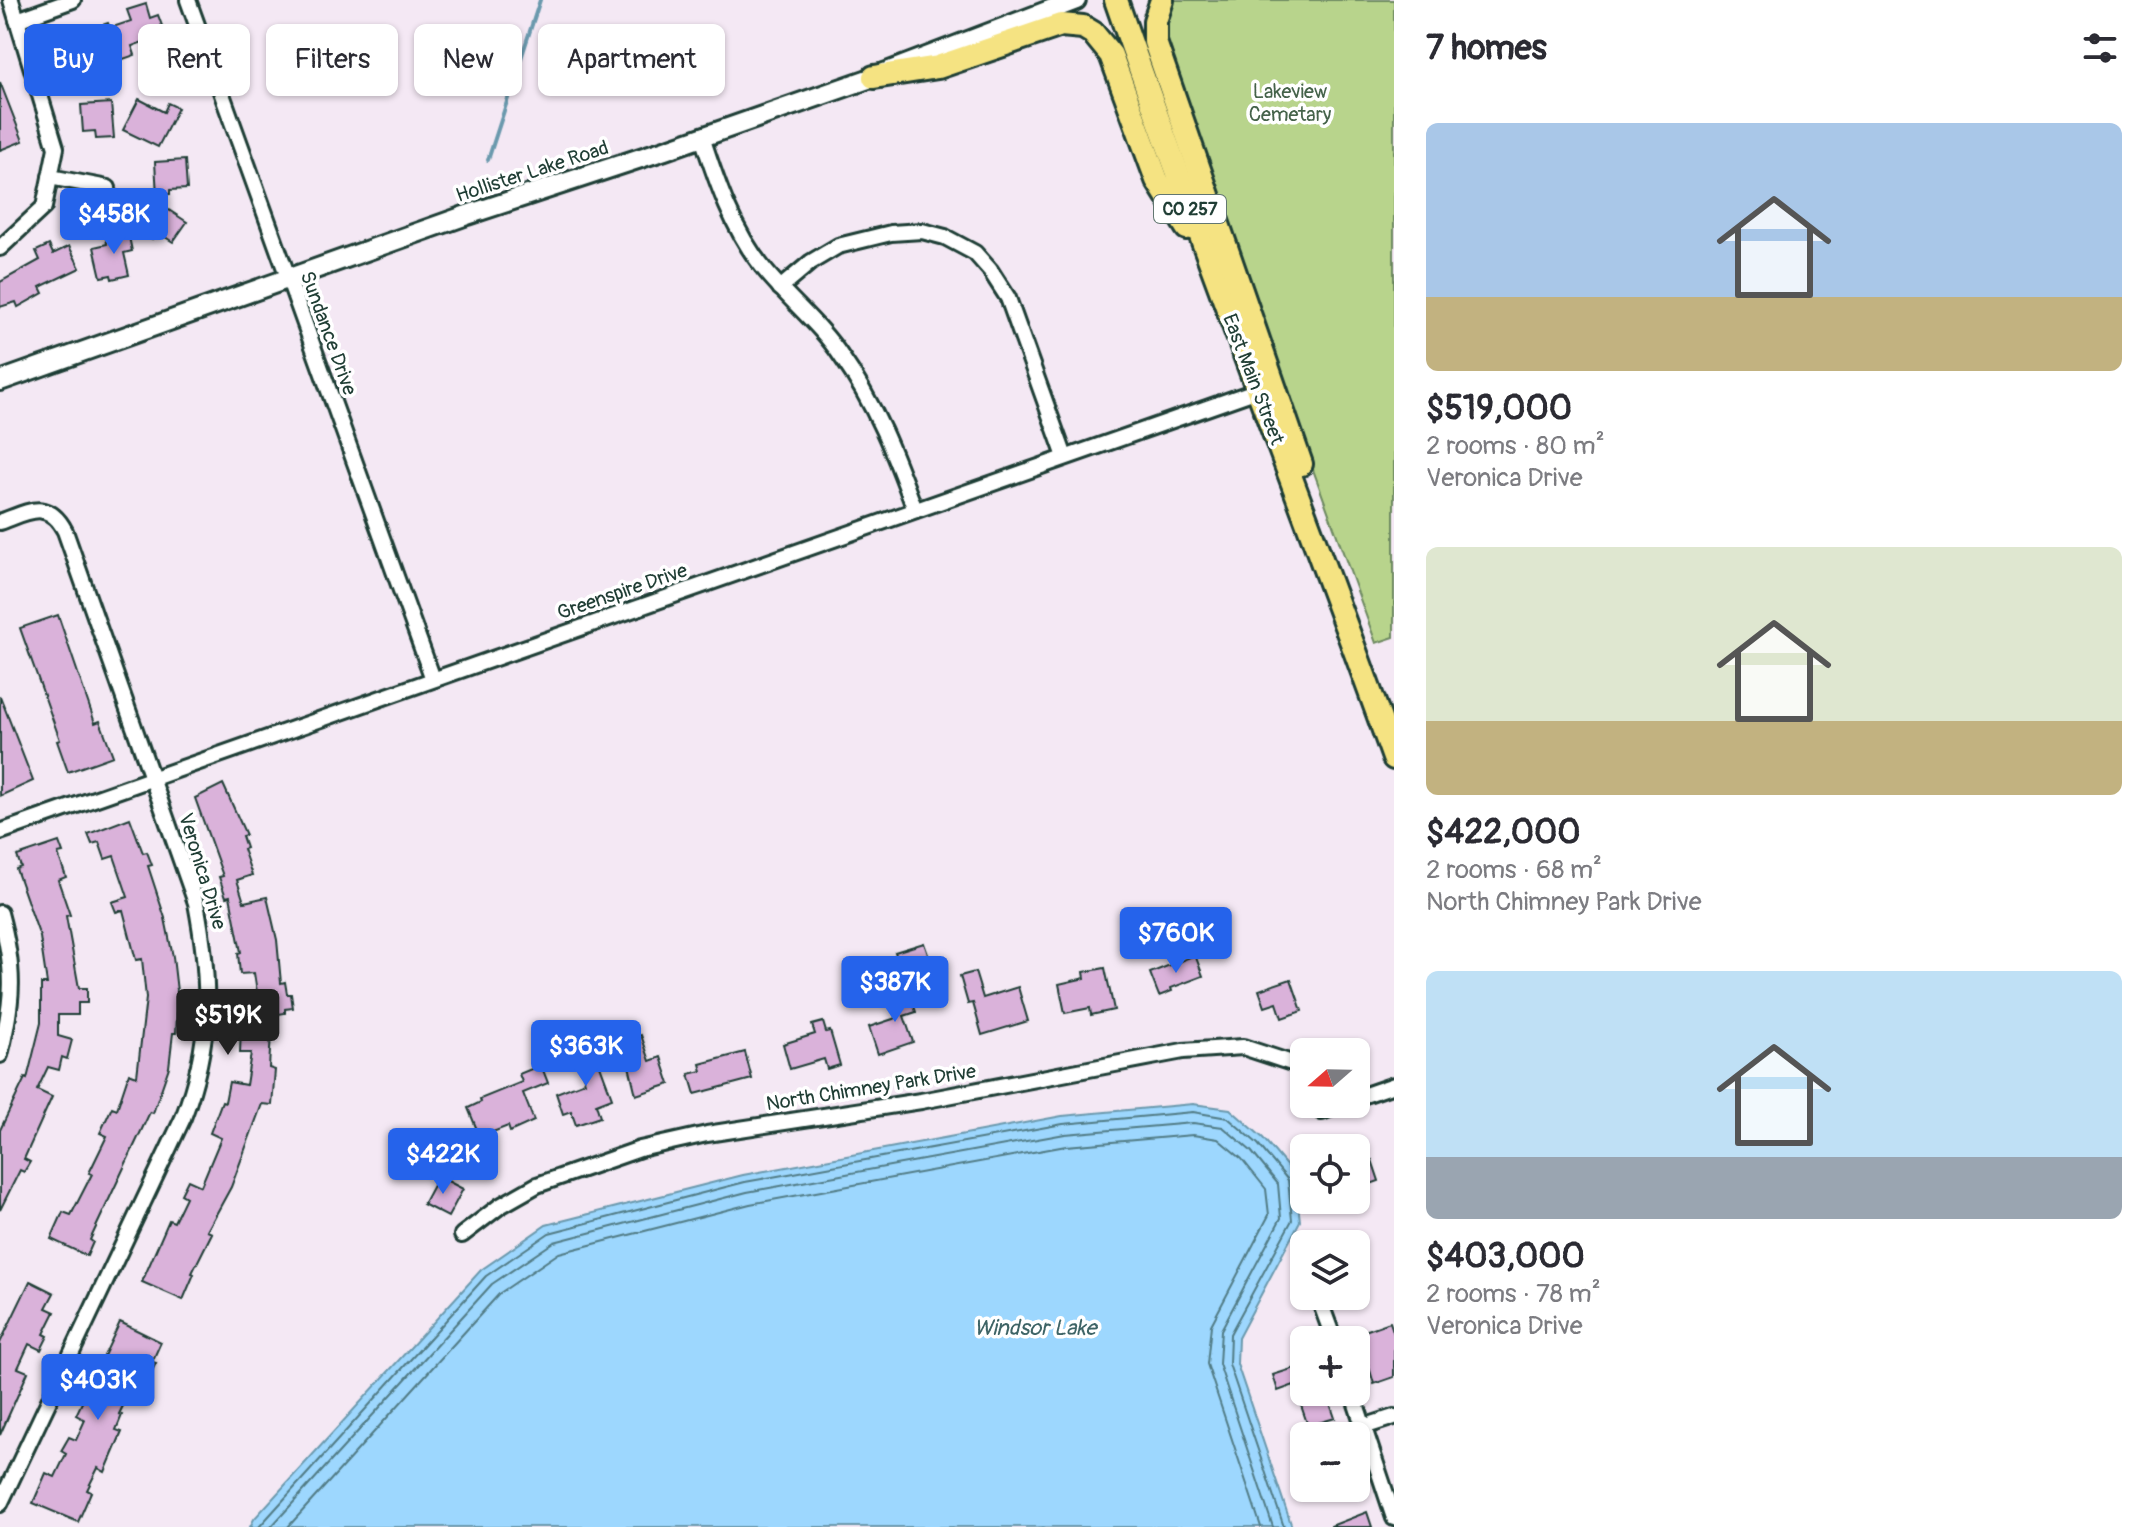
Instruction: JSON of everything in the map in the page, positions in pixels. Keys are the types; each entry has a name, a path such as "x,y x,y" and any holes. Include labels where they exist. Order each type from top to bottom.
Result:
{"main road":[{"name":"East Main Street","path":"1116,0 1211,268 1320,552 1394,758"},
{"path":"1162,0 1155,21 1155,42 1298,452 1320,552"},
{"path":"874,77 938,67 1061,25 1083,27 1102,41 1111,55 1157,180 1211,268"}],"street":[{"path":"0,248 44,207 56,148 11,0"},
{"path":"17,20 73,0"},
{"name":"Sundance Drive","path":"188,0 433,679"},
{"name":"Hollister Lake Road","path":"0,381 467,215 874,77 1076,0"},
{"path":"702,137 726,204 762,267 840,353 873,406 915,510"},
{"path":"50,177 108,188"},
{"path":"780,288 811,262 838,246 891,233 922,231 945,237 975,253 1008,298 1065,457"},
{"name":"Greenspire Drive","path":"0,832 1258,390"},
{"name":"Veronica Drive","path":"0,522 34,510 45,510 53,513 65,531 196,903 206,955 208,1003 197,1081 183,1118 0,1504"},
{"path":"0,913 13,976 10,1014 0,1055"},
{"name":"North Chimney Park Drive","path":"462,1235 500,1206 537,1185 640,1149 707,1134 921,1101 1183,1051 1243,1047 1290,1061"},
{"path":"1370,1093 1394,1085"},
{"path":"1370,1425 1394,1417"},
{"path":"1370,1448 1394,1518"}],"green space":[{"name":"Lakeview Cemetary","path":"1170,0 1394,0 1394,637 1376,643 1173,84 1161,30"}],"water":[{"name":"Windsor Lake","path":"1193,1104 1230,1109 1263,1138 1290,1170 1290,1214 1299,1214 1300,1221 1295,1230 1290,1230 1290,1240 1238,1338 1237,1364 1292,1527 250,1527 481,1270 546,1225 743,1175 1062,1116"}],"building":[{"path":"146,4 150,18 158,15 161,24 138,24 138,44 132,46 135,55 122,59 122,24 131,21 127,10"},
{"path":"0,82 23,141 0,150"},
{"path":"139,99 164,112 168,103 178,108 158,147 123,130"},
{"path":"111,103 114,138 96,139 95,131 83,132 81,105"},
{"path":"185,160 187,189 157,195 155,162"},
{"path":"155,201 187,222 173,242 157,232 152,239 137,229"},
{"path":"128,232 132,251 124,253 129,275 112,279 111,275 101,277 94,247 107,244 106,237"},
{"path":"49,245 53,254 69,246 80,268 40,287 43,293 18,307 16,302 0,307 0,282 40,260 36,251"},
{"path":"58,615 95,723 100,721 113,756 68,772 57,741 60,740 20,628"},
{"path":"0,696 33,781 0,796"},
{"path":"223,784 246,835 242,836 246,848 243,849 252,875 237,880 244,902 267,897 277,940 281,983 285,982 287,994 291,994 293,1008 272,1015 269,1068 275,1070 272,1105 262,1104 231,1187 207,1231 212,1233 192,1273 183,1300 142,1282 169,1220 174,1222 186,1197 181,1194 188,1180 201,1186 221,1138 210,1133 222,1101 225,1102 229,1082 246,1085 251,1053 240,1053 241,1026 250,1026 246,1001 258,999 254,973 240,974 238,953 241,952 230,896 226,897 219,877 223,876 195,798"},
{"path":"130,818 143,853 147,852 152,865 148,866 165,918 178,1000 176,1033 173,1033 169,1067 153,1113 150,1112 90,1240 93,1242 87,1256 51,1239 63,1212 71,1215 92,1174 89,1173 107,1136 100,1133 112,1107 117,1109 129,1073 137,1076 146,998 142,959 136,960 123,910 116,912 112,902 128,897 114,856 105,859 99,842 92,844 88,834"},
{"path":"59,842 63,853 58,854 66,877 58,880 70,915 66,916 79,988 87,988 87,1003 78,1003 78,1015 58,1015 58,1036 72,1040 67,1059 62,1057 59,1070 48,1067 37,1090 52,1097 24,1159 30,1162 24,1172 20,1170 0,1210 0,1130 27,1079 41,1023 41,984 47,984 40,937 16,869 21,867 17,856"},
{"path":"1163,916 1171,942 1133,954 1125,928"},
{"path":"924,943 931,963 902,973 895,952"},
{"path":"1195,955 1203,976 1159,996 1150,973"},
{"path":"1105,968 1114,1010 1091,1015 1090,1008 1065,1013 1059,984 1085,978 1084,972"},
{"path":"975,972 983,998 1018,987 1028,1021 982,1035 973,1003 968,1004 960,976"},
{"path":"1291,979 1302,1011 1282,1018 1277,1003 1265,1007 1259,990"},
{"path":"908,988 916,1012 904,1016 913,1042 878,1054 869,1027 896,1018 889,994"},
{"path":"823,1022 826,1032 830,1031 840,1065 827,1069 824,1059 790,1069 783,1044 815,1034 812,1025"},
{"path":"641,1035 650,1061 661,1057 670,1084 636,1095 623,1041"},
{"path":"591,1041 612,1098 596,1104 600,1117 576,1125 571,1111 563,1114 556,1093 585,1082 574,1046"},
{"path":"745,1052 752,1079 695,1094 689,1074 702,1071 700,1064"},
{"path":"541,1065 548,1083 523,1093 534,1121 510,1132 508,1126 480,1137 468,1108 481,1102 480,1099 522,1082 519,1074"},
{"path":"1370,1161 1379,1181 1370,1184"},
{"path":"438,1176 463,1189 448,1217 423,1204"},
{"path":"30,1281 54,1293 46,1308 55,1312 44,1334 48,1336 41,1350 29,1344 18,1368 28,1372 0,1435 0,1343"},
{"path":"120,1322 161,1342 149,1377 140,1372 119,1414 122,1415 116,1430 122,1432 105,1472 98,1468 87,1490 91,1492 78,1522 33,1503 46,1473 55,1477 66,1454 61,1451 69,1437 76,1440 85,1420 76,1415"},
{"path":"1390,1322 1394,1334 1394,1377 1374,1384 1370,1370 1370,1329"},
{"path":"1290,1370 1290,1386 1278,1391 1273,1375"},
{"path":"1301,1406 1331,1406 1335,1418 1307,1422"},
{"path":"1367,1512 1372,1527 1331,1527 1331,1526"}],"waterway":[{"path":"488,160 540,0"}]}
